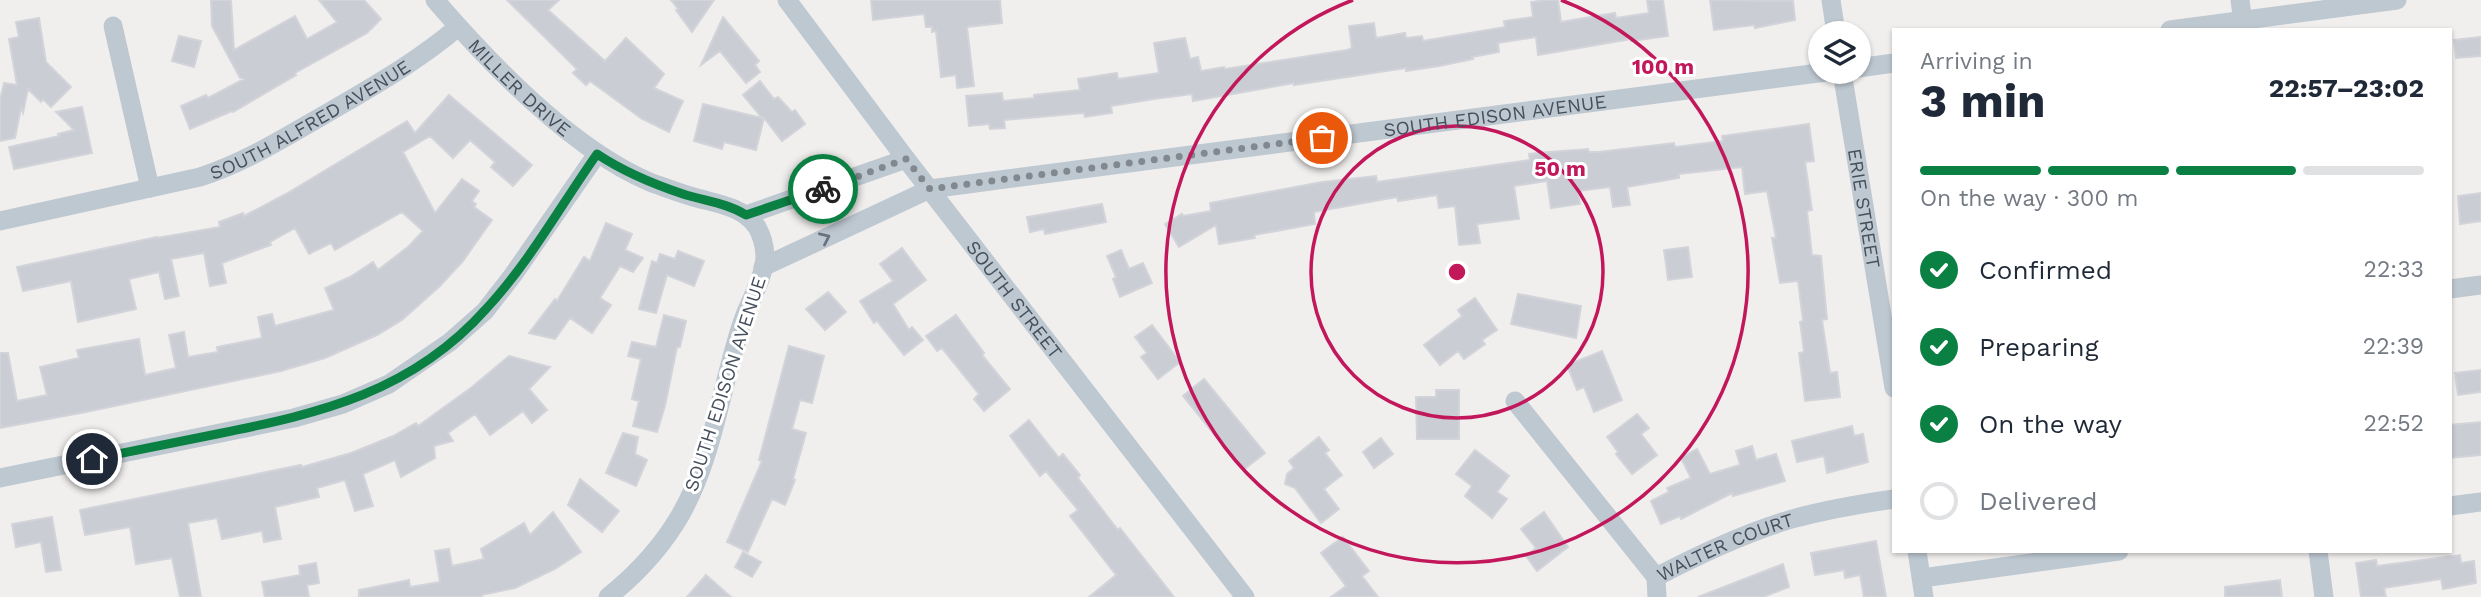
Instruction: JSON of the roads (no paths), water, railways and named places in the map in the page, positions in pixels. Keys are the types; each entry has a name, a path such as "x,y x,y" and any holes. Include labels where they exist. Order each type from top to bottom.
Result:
{"street":[{"name":"MILLER DRIVE","path":"435,0 458,27 542,109 597,154 640,178 733,208 746,215"},
{"name":"SOUTH STREET","path":"787,0 906,159 1245,597"},
{"path":"1831,0 1834,21"},
{"path":"2240,0 2243,25"},
{"path":"2199,28 2243,25 2397,0"},
{"path":"113,26 150,188"},
{"name":"SOUTH ALFRED AVENUE","path":"0,221 215,172 256,154 388,77 458,27"},
{"path":"1871,67 1892,64"},
{"name":"SOUTH EDISON AVENUE","path":"763,267 930,189 1808,74"},
{"name":"ERIE STREET","path":"1844,84 1892,359"},
{"path":"0,478 294,418 343,404 389,384 450,342 485,311 597,154"},
{"path":"746,215 906,159"},
{"name":"SOUTH EDISON AVENUE","path":"608,597 654,554 688,501 704,462 742,323 765,256 757,227 746,215"},
{"path":"2452,289 2481,285"},
{"name":"WALTER COURT","path":"1515,401 1637,556 1656,587 1705,552 1774,525 1814,513 1892,499"},
{"path":"2452,506 2481,502"},
{"path":"1917,553 1923,588 2108,553"},
{"path":"2318,553 2324,597"}]}
